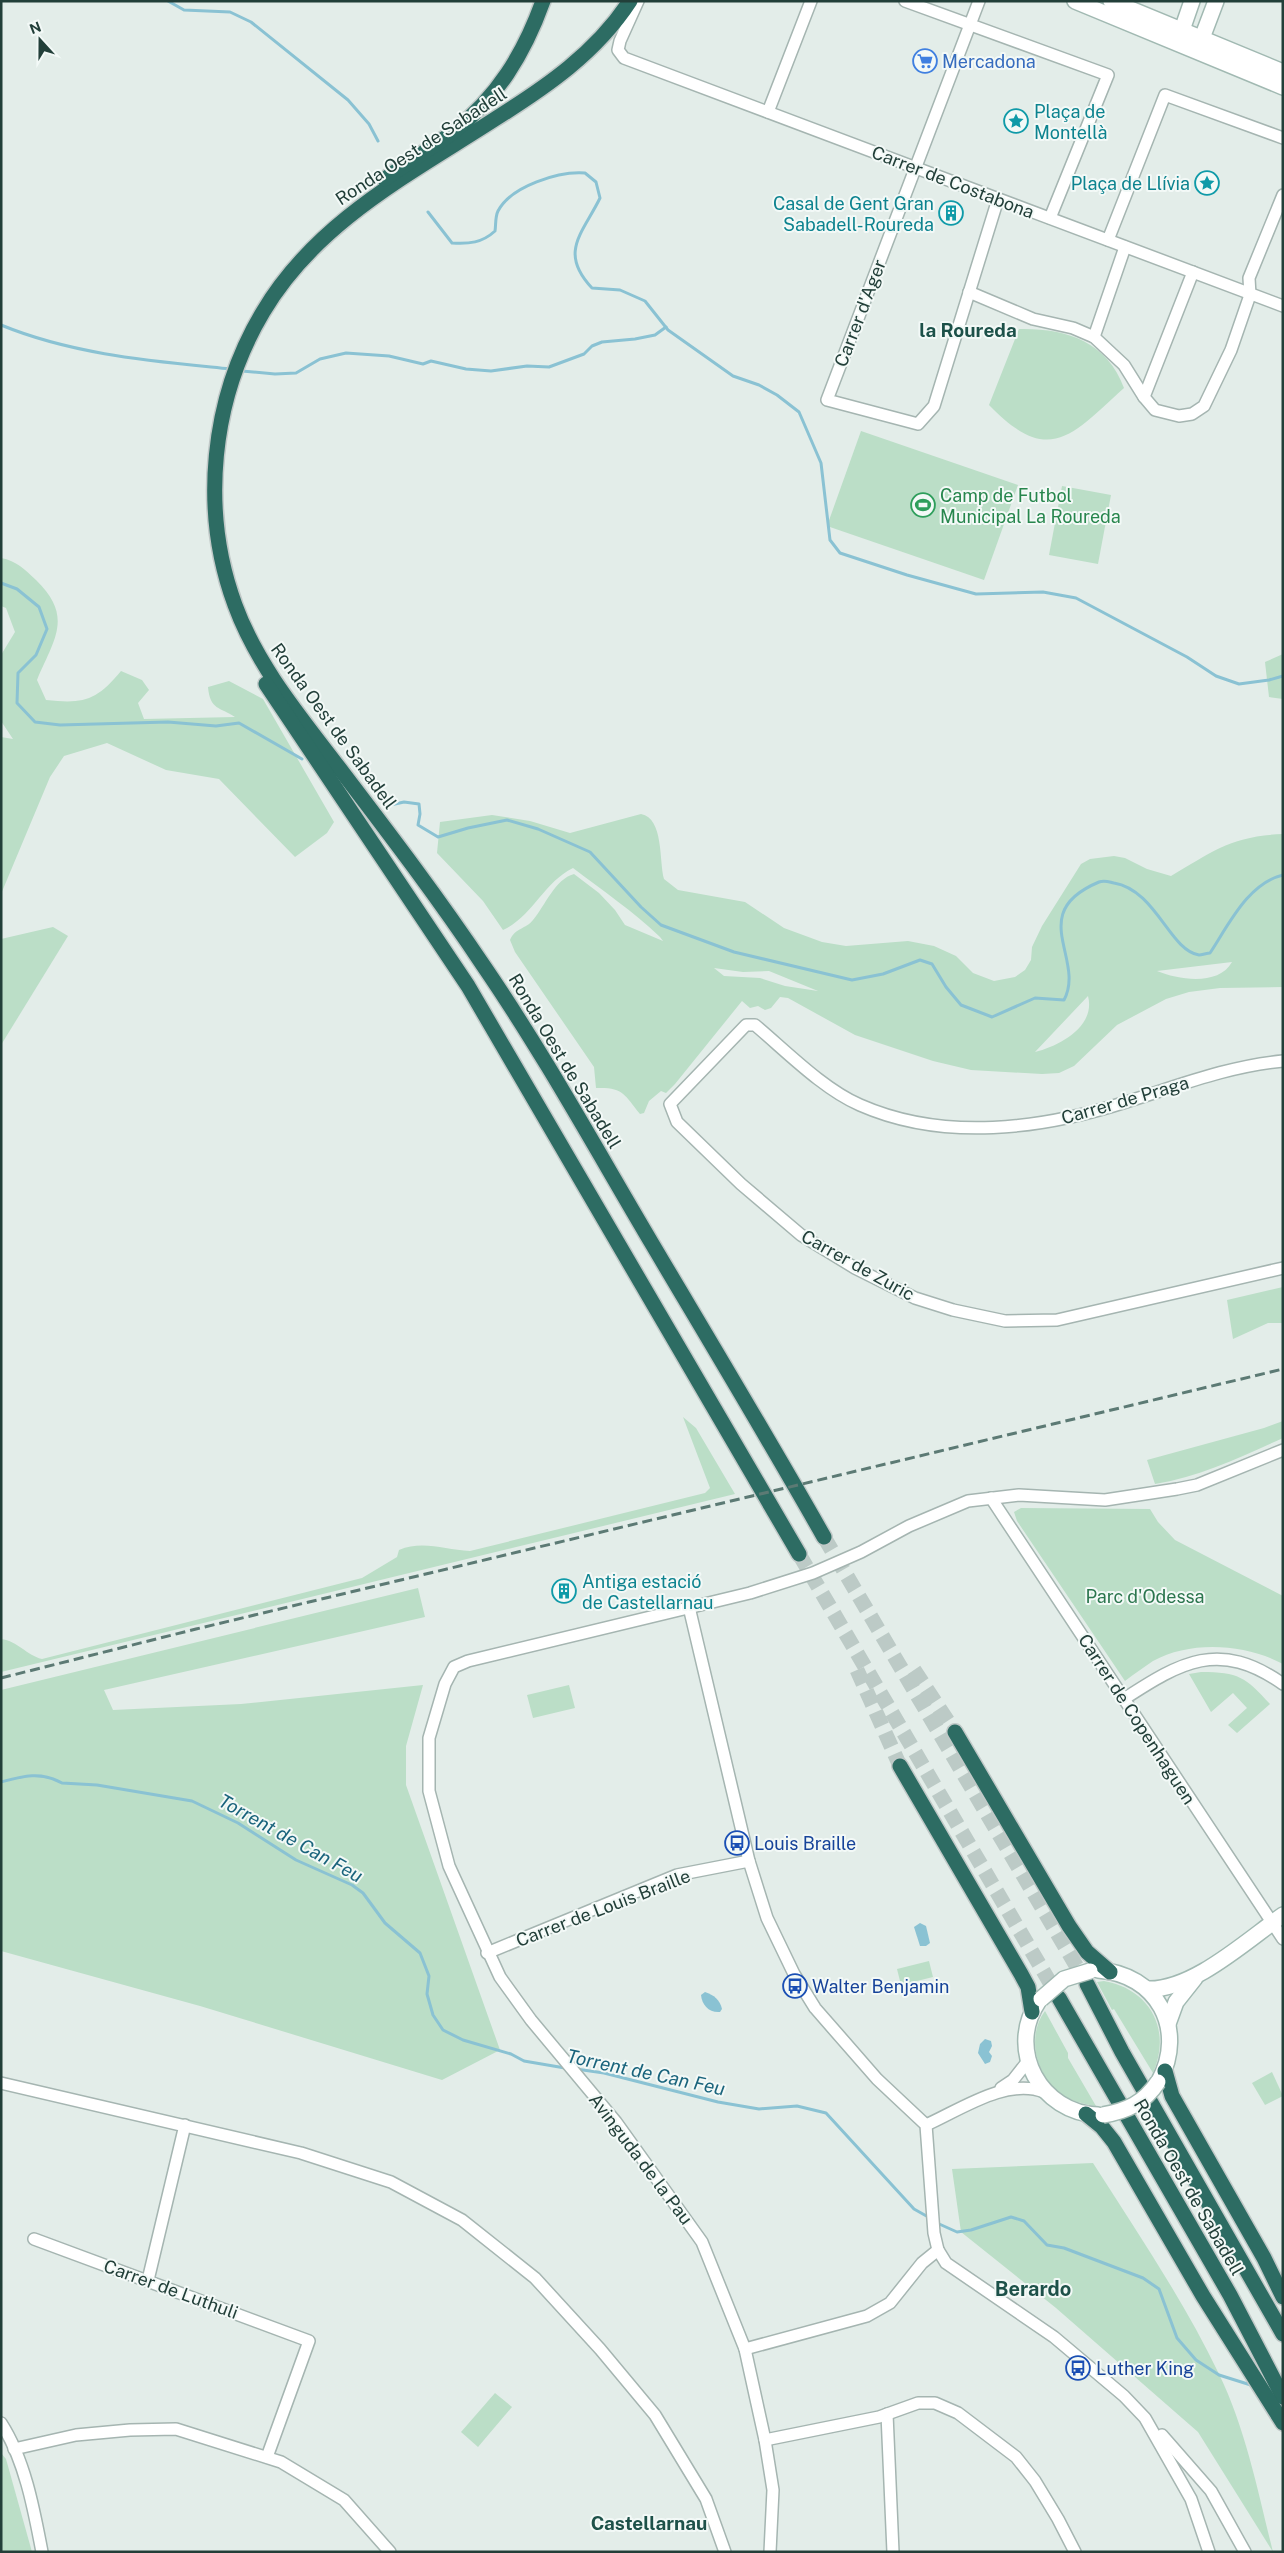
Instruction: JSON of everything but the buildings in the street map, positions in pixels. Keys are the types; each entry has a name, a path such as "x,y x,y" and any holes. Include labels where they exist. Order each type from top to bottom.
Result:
{"highway":[{"name":"Ronda Oest de Sabadell","path":"543,1 527,40 508,74 485,103 452,133 345,209 308,244 267,294 245,333 222,408 210,458 209,512 222,582 244,643 289,721 468,986 799,1554"},
{"name":"Ronda Oest de Sabadell","path":"236,362 266,307 304,256 325,235 359,206 552,82 591,49 616,21 630,1"},
{"name":"Ronda Oest de Sabadell","path":"222,408 215,470 217,523 232,595 254,648 287,698 441,904 560,1084 652,1245 766,1433 824,1537"},
{"path":"955,1732 1069,1926 1087,1952 1110,1972"},
{"path":"900,1766 1022,1974 1030,1993 1032,2012"},
{"name":"Ronda Oest de Sabadell","path":"1089,1977 1122,2052 1283,2334"},
{"name":"Ronda Oest de Sabadell","path":"1058,1998 1225,2287 1283,2397"},
{"path":"1161,2077 1264,2258 1283,2297"},
{"path":"1086,2114 1102,2127 1114,2142 1203,2296 1283,2423"}],"main road":[{"path":"1075,1 1283,87"},
{"path":"1111,1 1283,72"},
{"path":"1182,30 1192,1"},
{"path":"1202,38 1216,1"},
{"path":"1147,1989 1169,1988 1196,1977 1277,1919"},
{"path":"1110,1972 1126,1976 1147,1989 1160,2005 1168,2024 1171,2042 1169,2061 1161,2077 1142,2101 1126,2110 1103,2115 1086,2114 1057,2103 1044,2092 1034,2077 1028,2061 1026,2043 1032,2012 1041,1999 1064,1979 1089,1977 1110,1972"},
{"path":"1168,2024 1176,2002 1196,1977"}],"street":[{"name":"Carrer de Costabona","path":"638,1 620,42 621,54 768,112 1283,306"},
{"path":"768,112 811,1"},
{"path":"905,1 1108,75 1050,218"},
{"name":"Carrer d'Ager","path":"970,292 934,406 918,424 827,400 979,1"},
{"path":"1108,240 1164,95 1283,138"},
{"path":"998,199 970,292 1033,319 1073,328 1094,337 1124,365 1144,397 1155,410 1179,416 1192,414 1204,406 1231,350 1250,295 1249,278 1283,195"},
{"path":"1094,337 1125,247"},
{"path":"1144,397 1193,272"},
{"name":"Carrer de Praga","path":"677,1122 670,1104 746,1025 755,1025 830,1087 859,1105 928,1124 983,1128 1028,1125 1091,1113 1213,1074 1251,1064 1283,1061"},
{"name":"Carrer de Zuric","path":"677,1122 741,1184 801,1235 855,1268 915,1298 952,1310 1005,1321 1057,1320 1283,1268"},
{"path":"1245,2552 1211,2491 1124,2396 1054,2337 946,2263 938,2250 934,2233 926,2125 877,2079 815,2008 794,1974 767,1918 749,1861 689,1607 750,1593 813,1573 861,1552 908,1526 968,1501 1019,1495 1105,1500 1177,1490 1197,1485 1283,1450"},
{"name":"Carrer de Copenhaguen","path":"992,1498 1124,1699 1277,1919 1283,1939"},
{"name":"Avinguda de la Pau","path":"689,1607 458,1665 450,1673 436,1710 429,1738 428,1791 449,1866 487,1953 500,1977 531,2020 616,2122 702,2242 745,2349 765,2440 773,2490 770,2552"},
{"path":"1124,1699 1164,1673 1189,1662 1216,1658 1246,1665 1283,1684"},
{"name":"Carrer de Louis Braille","path":"487,1953 677,1875 749,1861"},
{"path":"987,2097 1013,2080 1028,2061"},
{"path":"1,2083 302,2153 391,2182 462,2220 535,2278 600,2349 655,2415 706,2499 726,2552"},
{"path":"926,2125 987,2097 1016,2087 1031,2086 1044,2092"},
{"path":"148,2280 184,2125"},
{"name":"Carrer de Luthuli","path":"34,2239 309,2340 267,2457"},
{"path":"745,2349 867,2316 890,2304 922,2263 938,2250"},
{"path":"765,2440 887,2414 918,2403 935,2404 958,2414 1016,2457 1035,2481 1075,2552"},
{"path":"887,2414 893,2552"},
{"path":"1145,2418 1191,2499 1209,2552"},
{"path":"1,2423 14,2449 36,2518 42,2552"},
{"path":"14,2449 76,2435 130,2430 176,2430 281,2462 344,2500 390,2552"}],"green space":[{"path":"1019,329 1052,331 1082,340 1107,359 1124,388 1074,431 1059,438 1044,440 1028,435 1010,424 989,405"},
{"name":"Camp de Futbol Municipal La Roureda","path":"861,431 1018,485 984,580 827,526"},
{"path":"1062,486 1111,495 1098,564 1049,555"},
{"path":"1,558 16,563 28,572 48,593 55,605 57,628 54,640 37,680 46,700 70,701 88,698 104,689 121,671 142,680 149,690 138,703 144,719 235,717 213,704 209,694 208,687 229,681 263,699 334,822 327,833 295,857 219,779 166,770 107,743 64,756 50,777 1,894 1,737 13,739 1,721 1,655 15,632 6,608 1,606"},
{"path":"1283,654 1283,699 1269,697 1265,662"},
{"path":"641,814 648,817 654,823 659,842 664,879 678,890 745,902 784,928 822,942 846,946 908,941 934,946 956,956 973,973 994,981 1015,977 1025,970 1031,960 1032,947 1042,926 1081,864 1090,859 1114,856 1125,858 1147,869 1171,876 1224,846 1250,838 1283,834 1283,987 1220,988 1189,992 1166,999 1117,1025 1074,1066 1059,1073 1042,1074 971,1070 933,1061 855,1035 788,998 780,997 771,1008 765,1010 758,1006 750,1008 742,1001 675,1084 666,1093 661,1091 649,1101 644,1113 640,1114 622,1093 612,1089 596,1088 594,1067 515,952 510,940 515,933 533,920 561,881 574,874 599,893 615,910 625,925 663,941 660,937 629,910 573,868 554,882 522,917 503,930 483,901 437,853 440,822 492,815 530,821 570,833","holes":["1232,962 1226,970 1208,978 1176,977 1157,971","714,968 743,972 769,971 818,991 785,986 760,978 724,976","1088,996 1089,1007 1087,1017 1074,1033 1055,1045 1035,1052"]},
{"path":"53,927 68,936 1,1045 1,939"},
{"path":"1283,1287 1283,1323 1268,1323 1233,1339 1227,1300"},
{"path":"683,1417 696,1428 735,1494 1,1672 1,1639 12,1642 42,1659 362,1578 397,1557 399,1550 408,1547 425,1546 470,1551 705,1493 710,1488"},
{"path":"1283,1421 1283,1438 1205,1471 1155,1484 1147,1460"},
{"name":"Parc d'Odessa","path":"1021,1508 1150,1509 1158,1522 1175,1540 1283,1596 1283,1664 1252,1652 1218,1647 1201,1647 1168,1654 1153,1661 1125,1681 1017,1521 1014,1512"},
{"path":"418,1588 425,1617 104,1690 113,1710 241,1704 423,1685 406,1746 406,1785 500,2050 442,2080 200,2006 1,1951 1,1690"},
{"path":"1201,1672 1224,1673 1240,1678 1254,1688 1270,1704 1237,1733 1228,1725 1247,1708 1233,1693 1211,1712 1189,1674"},
{"path":"569,1685 575,1708 533,1718 527,1695"},
{"path":"929,1961 933,1977 901,1985 897,1969"},
{"path":"1104,1981 1120,1985 1134,1993 1145,2002 1153,2014 1158,2027 1160,2042 1153,2073 1114,2009 1112,2010 1097,1982"},
{"path":"1045,2011 1068,2053 1068,2058 1096,2106 1077,2102 1064,2096 1045,2076 1036,2055 1035,2043 1039,2021"},
{"path":"1272,2072 1283,2096 1265,2105 1252,2083"},
{"path":"1093,2163 1175,2293 1219,2374 1244,2439 1273,2552 1198,2432 1056,2308 961,2232 952,2169"},
{"path":"495,2393 512,2407 478,2447 461,2432"},
{"path":"1,2453 6,2459 32,2552 1,2552"}],"water":[{"path":"920,1923 926,1926 930,1943 926,1946 920,1946 914,1927"},
{"path":"705,1992 718,2000 722,2009 720,2012 709,2010 705,2005 701,1995"},
{"path":"985,2039 991,2041 992,2046 989,2052 992,2056 990,2062 985,2064 978,2053 980,2044"}],"waterway":[{"path":"168,1 184,10 230,12 251,22 348,100 369,124 378,141"},
{"path":"428,212 452,243 475,242 495,231 498,211 504,202 524,187 562,175 585,173 596,182 600,198 577,243 575,253 582,275 592,288 620,290 645,301 668,330 733,376 759,385 777,395 799,412 821,463 830,540 840,553 907,575 976,594 1043,592 1076,598 1187,657 1216,676 1239,684 1283,676"},
{"path":"1,325 29,335 85,350 230,369"},
{"path":"242,371 275,374 296,373 320,359 346,353 389,356 423,364 431,361 466,369 491,371 527,366 549,367 584,354 592,346 602,342 655,335 666,327"},
{"path":"1,583 17,589 39,607 47,629 36,655 18,673 17,703 35,722 60,725 168,722 216,726 239,723 302,759"},
{"path":"386,806 404,802 419,804 418,825 438,837 468,828 507,820 538,829 590,852 641,907 661,925 734,952 852,980 883,974 920,960 932,964 946,987 961,1005 992,1017 1035,998 1064,1000 1069,984 1061,922 1065,908 1077,894 1099,882 1109,882 1129,888 1152,908 1179,943 1189,951 1199,955 1210,953 1249,896 1259,887 1283,875"},
{"name":"Torrent de Can Feu","path":"1,1782 39,1776 62,1783 97,1785 192,1801 238,1823 296,1860 352,1885 363,1893 385,1923 420,1953 429,1976 427,1994 433,2015 443,2030 463,2040 511,2054 524,2061 565,2068"},
{"name":"Torrent de Can Feu","path":"576,2069 604,2073 718,2102 759,2109 797,2106 826,2113 914,2209 930,2218"},
{"name":"Torrent de Can Feu","path":"937,2223 957,2232 971,2230 1011,2217 1024,2221 1047,2245 1064,2248 1143,2278 1159,2289 1177,2338 1196,2360 1219,2375 1254,2386"}],"tunnel":[{"path":"824,1537 1087,1984"},
{"path":"799,1554 1059,1998"},
{"path":"857,1670 900,1766"},
{"path":"914,1670 955,1732"}],"railway":[{"path":"1,1678 196,1629 1283,1369"}],"place":[{"name":"Mercadona","path":"925,61"},
{"name":"Plaça de Montellà","path":"1016,121"},
{"name":"Plaça de Llívia","path":"1207,183"},
{"name":"Casal de Gent Gran Sabadell-Roureda","path":"951,213"},
{"name":"Camp de Futbol Municipal La Roureda","path":"923,505"},
{"name":"Antiga estació de Castellarnau","path":"564,1591"},
{"name":"Louis Braille","path":"737,1843"},
{"name":"Walter Benjamin","path":"795,1986"},
{"name":"Luther King","path":"1078,2368"}],"district":[{"name":"la Roureda","path":"968,330"},
{"name":"Berardo","path":"1033,2289"},
{"name":"Castellarnau","path":"649,2523"}]}
